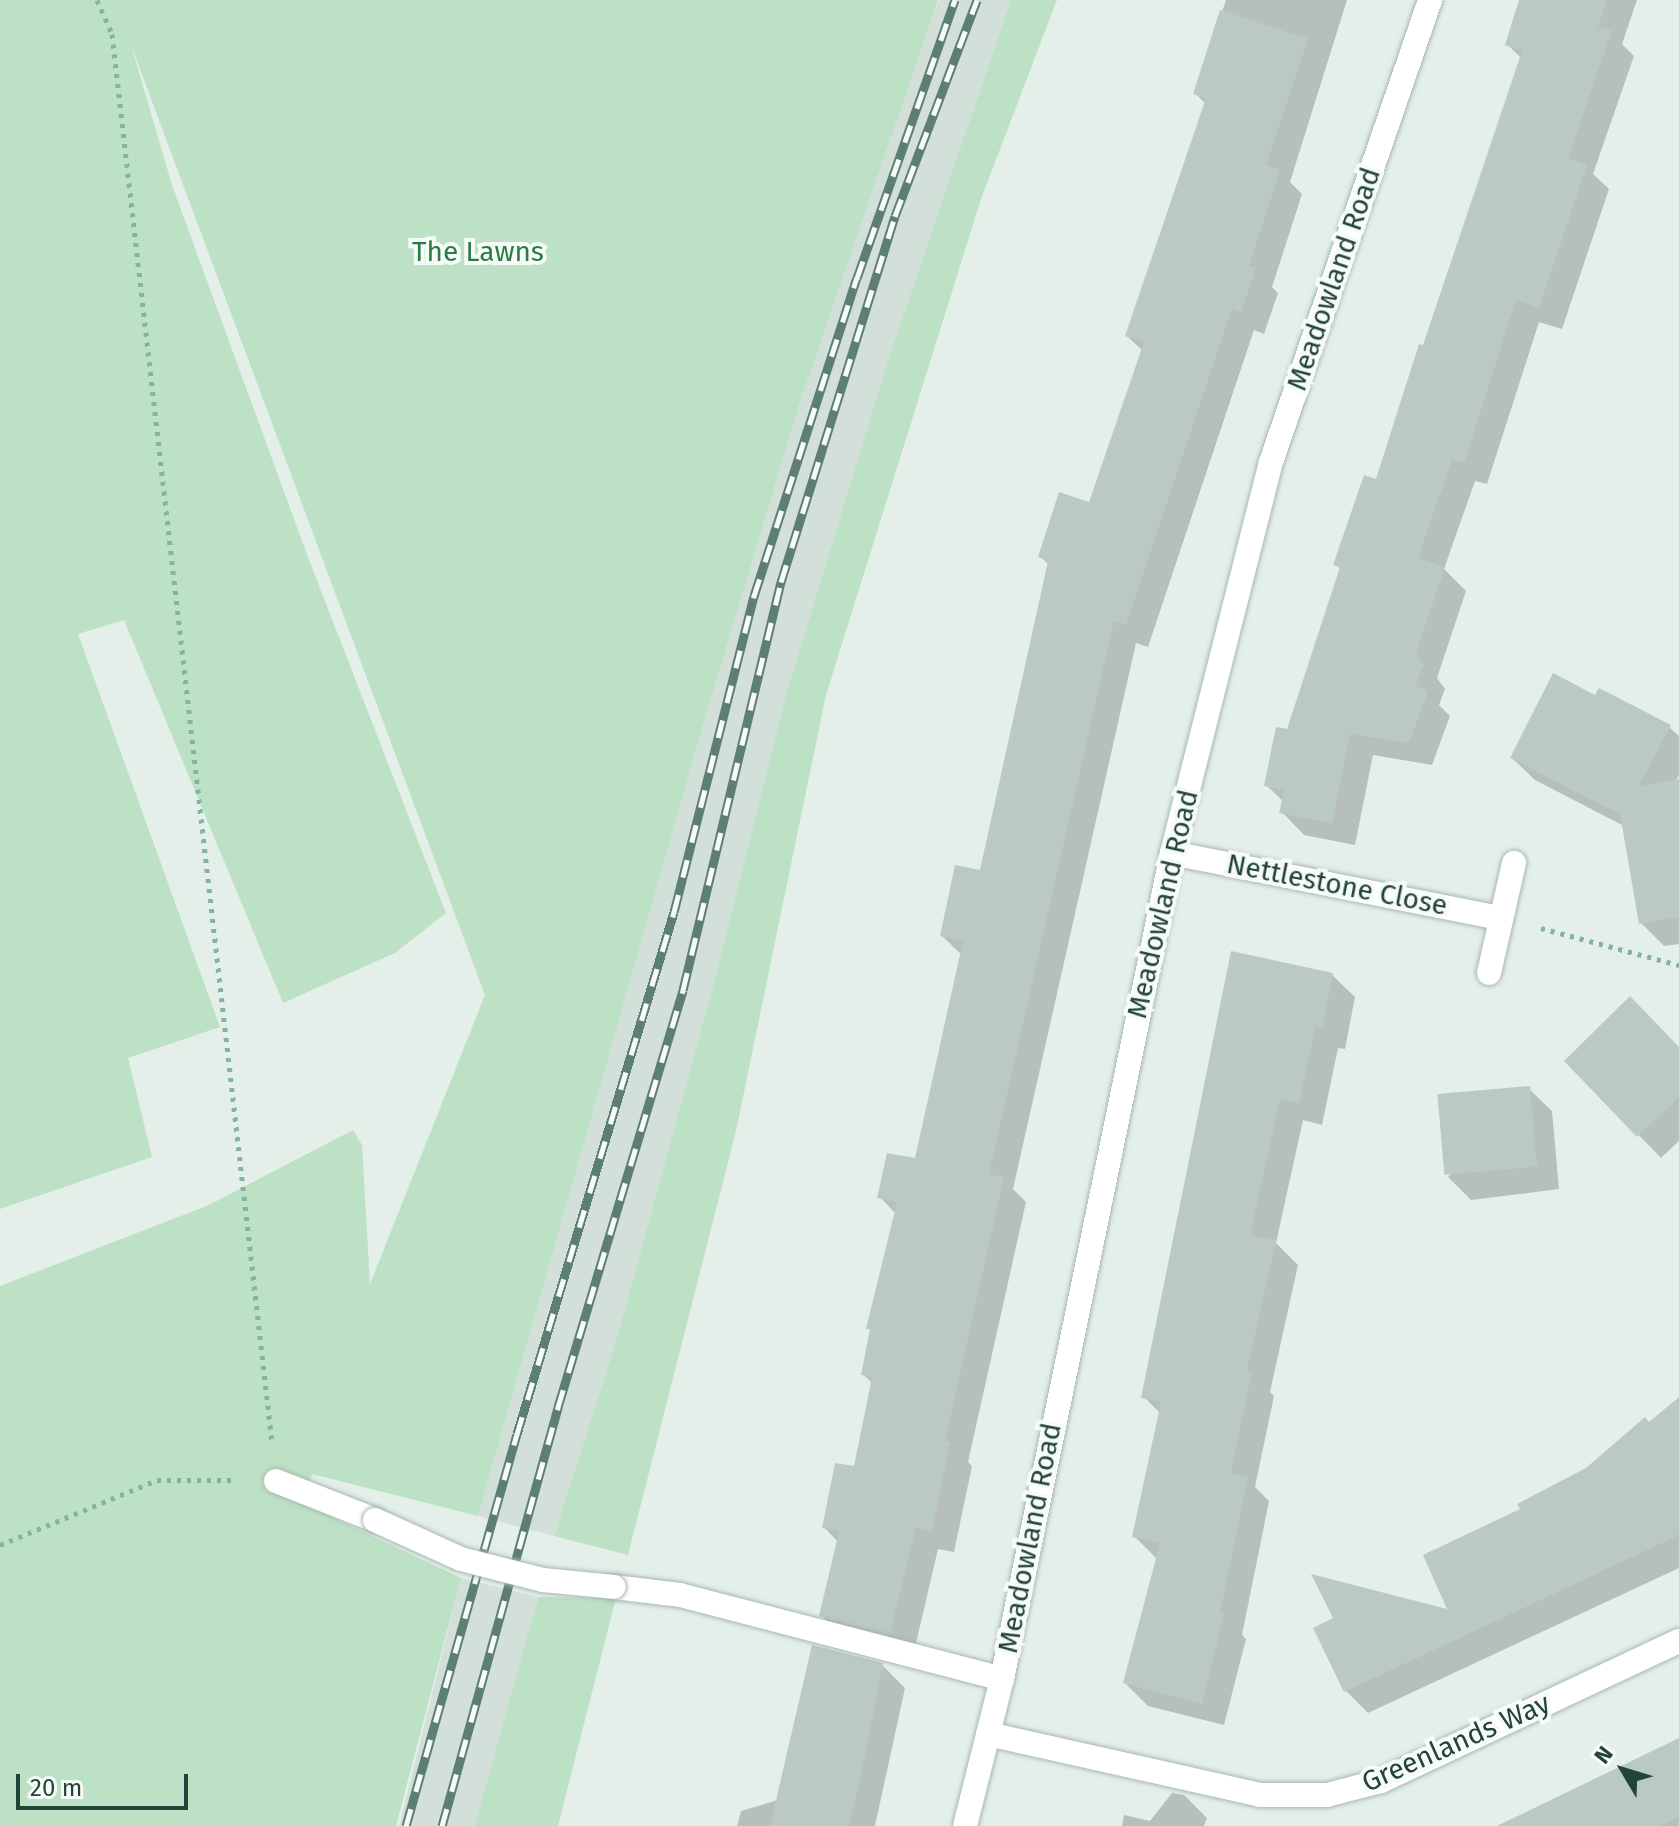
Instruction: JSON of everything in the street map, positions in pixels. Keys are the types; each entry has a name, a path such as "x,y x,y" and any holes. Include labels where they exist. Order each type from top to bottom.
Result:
{"street":[{"name":"Meadowland Road","path":"965,1826 1002,1679 1172,853 1271,462 1430,0"},
{"name":"Nettlestone Close","path":"1172,853 1501,918"},
{"path":"1489,973 1514,863"},
{"path":"276,1481 375,1520 461,1559 543,1580 680,1595 1002,1679"},
{"name":"Greenlands Way","path":"988,1734 1260,1795 1327,1795 1381,1781 1679,1641"}],"path":[{"path":"0,1545 157,1480 276,1481 112,34 97,0"},
{"path":"1501,918 1679,965"}],"shaded area":[{"path":"939,0 1011,0 785,699 713,986 618,1334 554,1536 478,1516 704,722 800,402 906,85"},
{"path":"461,1578 538,1597 481,1826 399,1826"}],"green space":[{"name":"The Lawns","path":"0,0 938,0 800,402 704,722 478,1516 312,1474 302,1503 461,1578 396,1826 0,1826 0,1286 209,1205 353,1130 362,1145 370,1284 485,995 131,45 172,185 306,552 446,913 395,953 283,1003 124,620 78,634 220,1027 128,1058 152,1157 0,1209"},
{"path":"1011,0 1057,0 981,199 826,695 736,1131 628,1555 554,1536 618,1334 713,986 785,699 888,361"},
{"path":"538,1597 616,1598 558,1826 475,1826"}],"building":[{"path":"1519,0 1607,0 1598,27 1612,31 1568,158 1587,165 1539,308 1516,300 1464,463 1452,459 1418,558 1445,567 1416,653 1424,664 1415,686 1428,691 1409,743 1350,734 1332,823 1279,813 1284,790 1264,786 1276,727 1287,729 1340,567 1333,565 1364,475 1376,479 1419,344 1423,345 1522,51 1505,45"},
{"path":"1220,10 1308,39 1266,165 1280,170 1249,266 1256,268 1241,312 1232,308 1126,625 1114,621 989,1174 1004,1177 945,1441 950,1442 932,1531 916,1527 890,1634 819,1616 839,1532 822,1528 835,1463 854,1466 872,1377 861,1375 870,1329 866,1329 897,1202 877,1198 887,1153 915,1158 963,941 940,936 955,865 980,870 1048,561 1038,557 1059,492 1089,502 1144,342 1125,336 1206,98 1193,94"},
{"path":"1553,673 1595,695 1599,688 1671,725 1639,786 1679,779 1679,917 1639,924 1620,814 1510,758"},
{"path":"1231,951 1333,973 1322,1028 1316,1026 1299,1103 1280,1099 1250,1235 1276,1241 1247,1370 1252,1371 1231,1473 1248,1477 1220,1613 1224,1614 1202,1704 1123,1683 1160,1543 1132,1537 1161,1402 1141,1398"},
{"path":"1630,996 1679,1047 1679,1097 1637,1137 1564,1061"},
{"path":"1530,1086 1537,1167 1444,1175 1437,1094"},
{"path":"1679,1397 1679,1535 1344,1692 1313,1628 1333,1618 1311,1574 1447,1609 1423,1555 1520,1509 1517,1504 1586,1468 1645,1417 1649,1422"},
{"path":"812,1645 883,1663 860,1781 849,1826 770,1826"},
{"path":"1679,1738 1679,1817 1659,1826 1497,1826"}],"railway":[{"path":"406,1826 517,1434 674,912 754,596 857,278 955,0"},
{"path":"442,1826 558,1407 683,990 781,582 895,216 977,0"}]}
